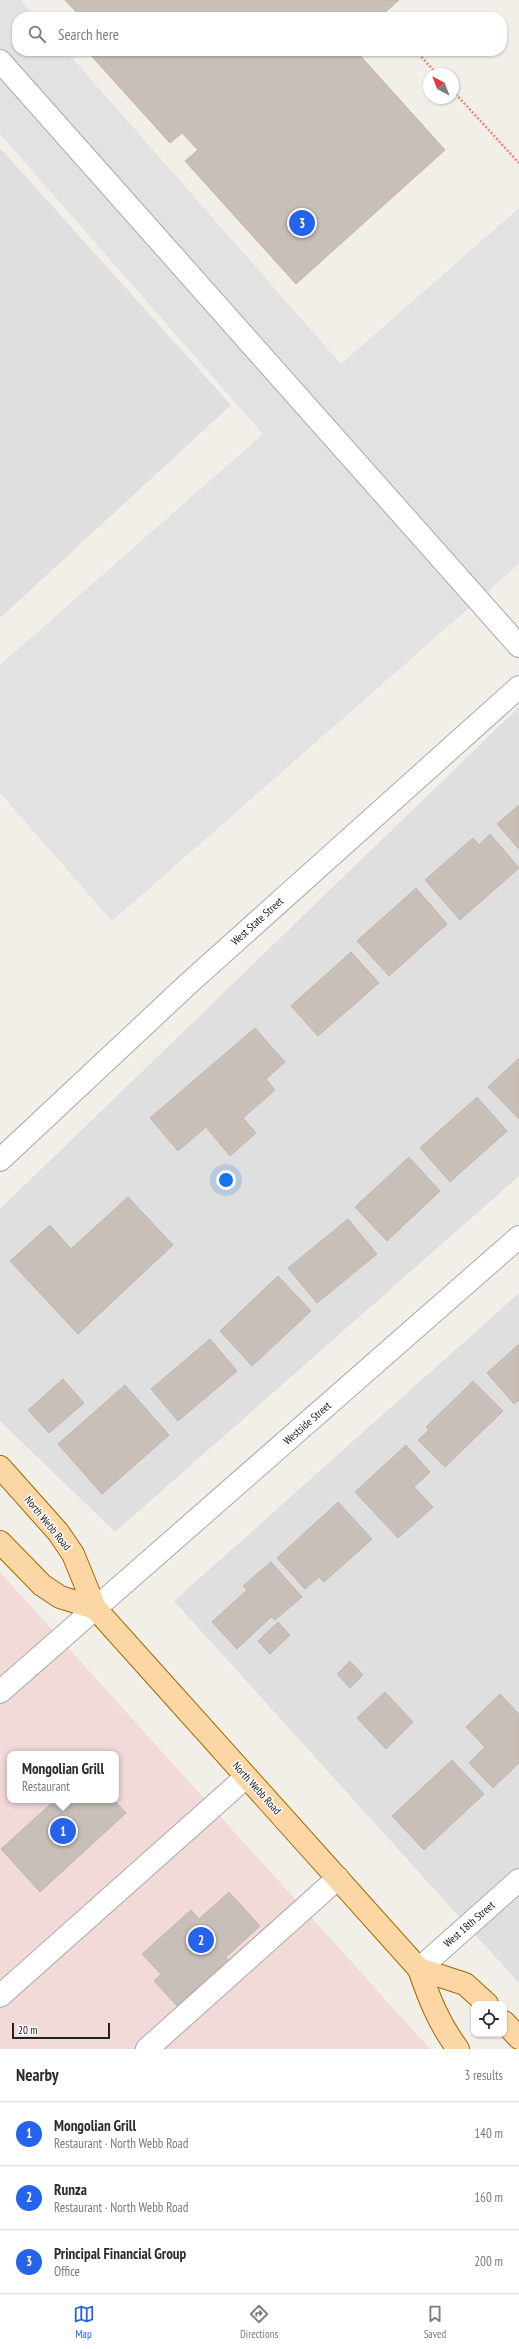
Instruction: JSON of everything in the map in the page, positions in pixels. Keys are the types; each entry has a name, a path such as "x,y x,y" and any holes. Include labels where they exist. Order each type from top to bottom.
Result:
{"main road":[{"name":"North Webb Road","path":"0,1467 58,1532 73,1554 95,1608 419,1969 432,2007 445,2032 458,2049"},
{"path":"0,1542 42,1585 60,1597 95,1608"},
{"path":"419,1969 465,1984 484,2001"},
{"path":"507,2025 519,2038"}],"street":[{"path":"0,61 519,646"},
{"name":"West State Street","path":"0,1160 188,984 519,687"},
{"name":"Westside Street","path":"0,1692 519,1237"},
{"path":"0,1996 246,1777"},
{"path":"147,2049 338,1878"},
{"name":"West 18th Street","path":"419,1969 519,1880"}],"path":[{"path":"421,56 432,68"},
{"path":"459,98 519,163"}],"shaded area":[{"path":"0,0 21,0 32,12 12,12 12,56 70,56 341,364 519,208 519,564 112,921 0,793 0,665 263,434 0,134"},
{"path":"0,148 231,405 0,618"},
{"path":"519,707 519,1176 115,1532 0,1421 0,1209"},
{"path":"519,1293 519,1983 174,1601"},
{"path":"0,1572 430,2049 0,2049"}],"building":[{"path":"65,0 399,0 386,12 76,12"},
{"path":"92,56 360,56 445,150 296,284 185,161 198,150 182,133 170,143"},
{"path":"519,805 519,849 497,824"},
{"path":"490,834 519,868 460,920 425,880 473,838 479,845"},
{"path":"416,888 447,924 389,976 357,941"},
{"path":"351,952 379,983 318,1036 291,1006"},
{"path":"255,1028 285,1062 266,1079 275,1090 243,1118 256,1133 230,1156 206,1127 178,1151 150,1118"},
{"path":"519,1058 519,1119 488,1087"},
{"path":"477,1097 507,1131 450,1182 420,1148"},
{"path":"409,1157 440,1191 387,1241 355,1207"},
{"path":"128,1197 173,1245 78,1334 10,1261 50,1225 71,1249"},
{"path":"348,1219 377,1254 317,1303 288,1268"},
{"path":"278,1276 311,1311 252,1366 220,1331"},
{"path":"210,1339 237,1371 178,1421 151,1389"},
{"path":"519,1344 519,1400 514,1404 487,1373"},
{"path":"63,1379 84,1403 49,1433 28,1410"},
{"path":"473,1381 503,1411 445,1467 418,1440 429,1430 426,1427"},
{"path":"125,1385 169,1435 102,1494 58,1444"},
{"path":"406,1445 430,1472 414,1487 433,1507 398,1538 355,1492"},
{"path":"338,1502 372,1539 324,1582 319,1577 305,1589 277,1558"},
{"path":"271,1562 302,1597 275,1620 271,1617 237,1649 212,1622 247,1590 243,1586"},
{"path":"278,1622 290,1635 270,1654 258,1641"},
{"path":"350,1661 363,1675 350,1688 337,1674"},
{"path":"385,1692 413,1722 386,1749 357,1718"},
{"path":"500,1694 519,1714 519,1763 493,1788 469,1763 485,1747 466,1727"},
{"path":"452,1760 484,1794 424,1850 392,1816"},
{"path":"52,1803 117,1803 126,1813 40,1892 1,1849"},
{"path":"229,1892 260,1926 226,1957 230,1962 179,2008 154,1981 161,1974 142,1954 191,1910 199,1919"}],"place":[{"name":"Principal Financial Group","path":"302,223"},
{"name":"Mongolian Grill","path":"63,1831"},
{"name":"Runza","path":"201,1940"}]}
